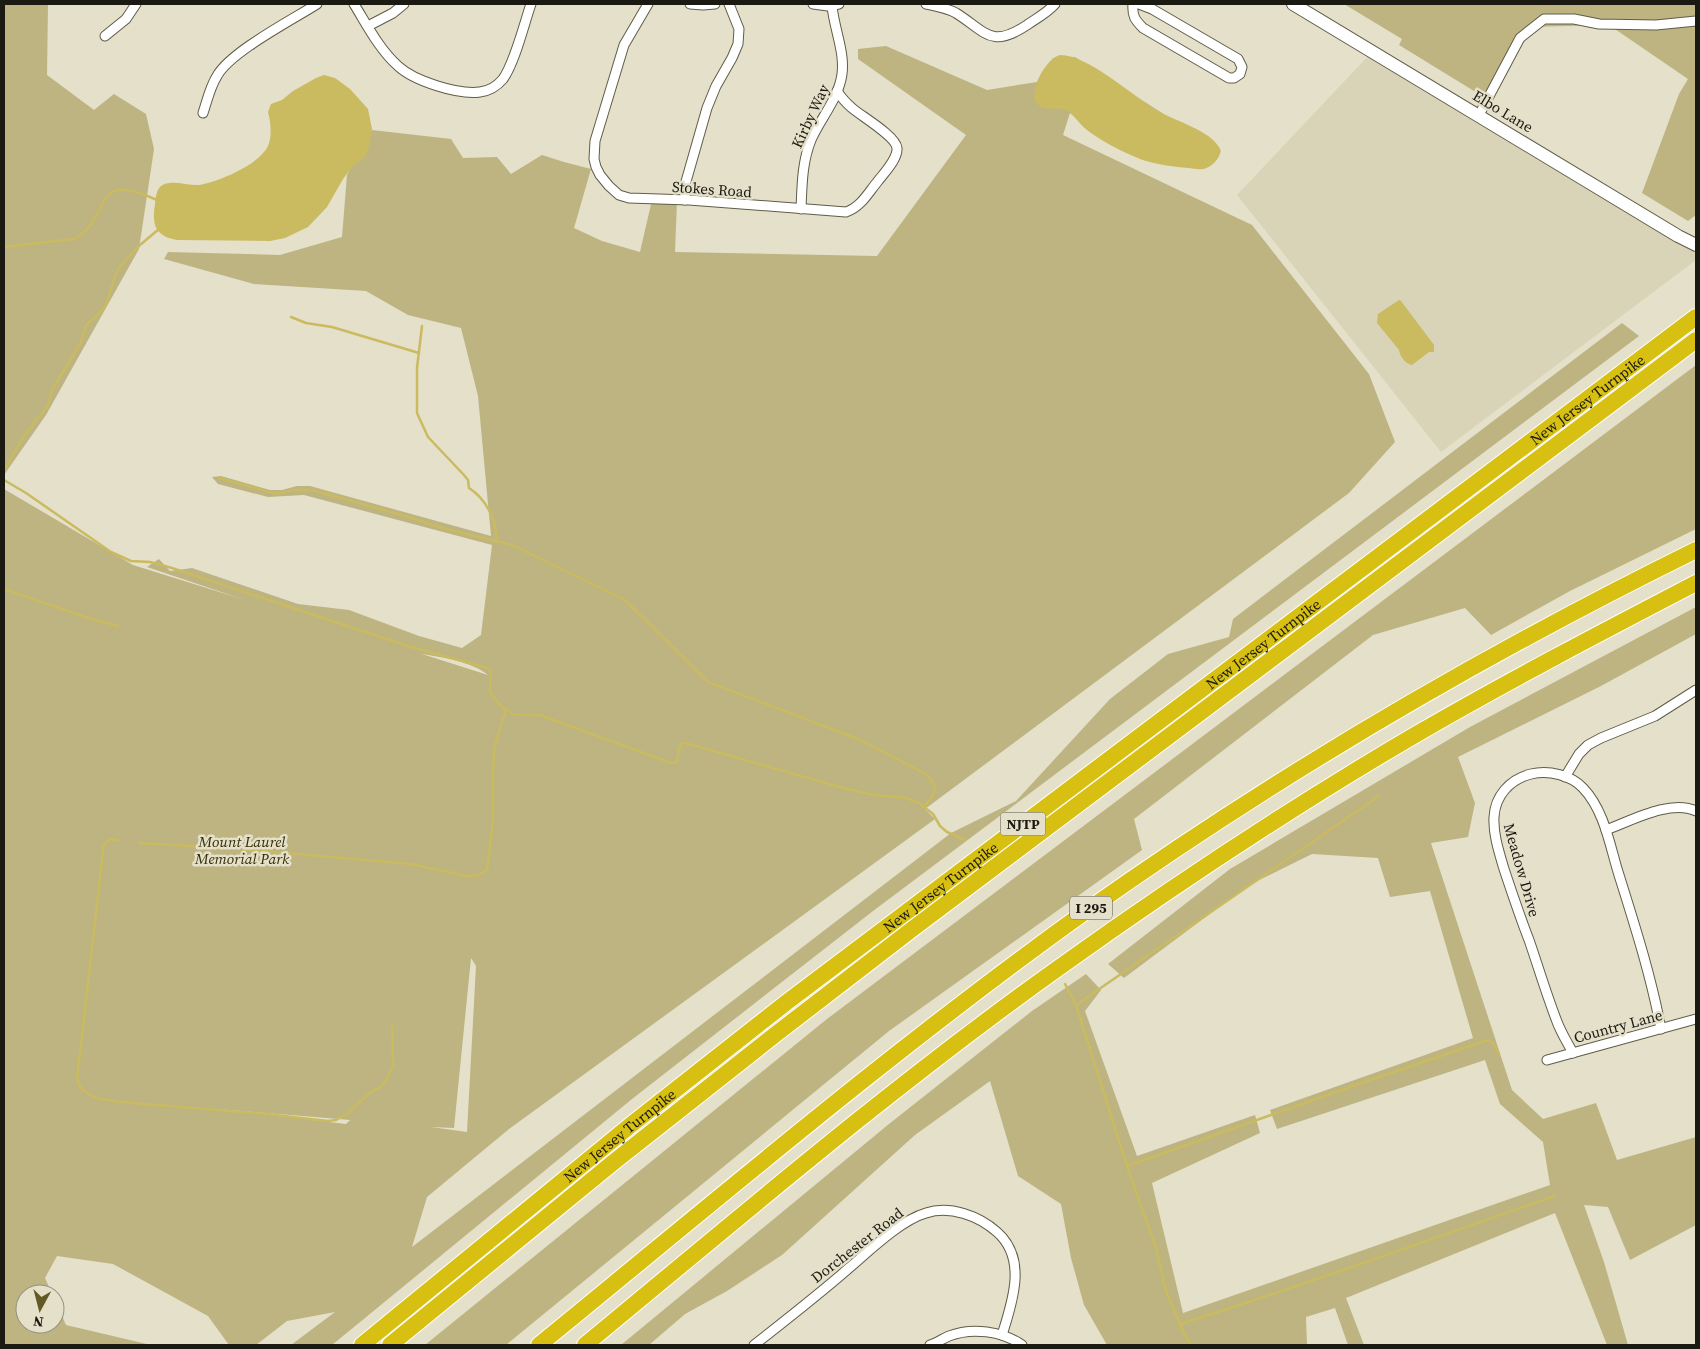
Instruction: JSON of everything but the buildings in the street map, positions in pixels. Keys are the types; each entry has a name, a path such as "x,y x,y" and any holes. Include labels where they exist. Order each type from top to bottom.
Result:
{"highway":[{"name":"New Jersey Turnpike","path":"362,1345 632,1124 787,1002 1696,318"},
{"name":"New Jersey Turnpike","path":"390,1345 783,1028 1696,340"},
{"name":"I 295","path":"539,1345 718,1197 890,1059 1001,973 1110,894 1250,801 1391,714 1564,617 1696,550"},
{"name":"I 295","path":"584,1345 903,1085 1032,987 1165,893 1302,803 1412,736 1558,654 1696,583"}],"street":[{"path":"105,36 126,19 136,4"},
{"path":"203,113 216,77 224,66 242,51 317,4"},
{"path":"354,4 385,52 400,67 409,73 445,87 462,91 480,92 489,90 503,78 515,52 531,4"},
{"path":"368,26 393,13 404,4"},
{"name":"Stokes Road","path":"648,4 628,36 621,53 597,133 594,159 596,167 604,181 614,191 624,197 846,212 852,210 863,201 897,150 894,141 851,107 836,91"},
{"path":"690,4 715,4"},
{"path":"685,200 685,185 707,108 738,44 739,29 729,4"},
{"path":"813,4 821,6 836,5"},
{"path":"926,4 949,10 982,32 996,36 1011,35 1045,14 1055,4"},
{"path":"1134,4 1132,13 1143,28 1229,78 1234,78 1240,74 1242,67 1238,58 1152,8 1139,4"},
{"name":"Elbo Lane","path":"1293,4 1696,245"},
{"name":"Kirby Way","path":"801,209 804,164 808,149 841,79 842,65 836,5"},
{"path":"1479,115 1520,38 1544,19 1574,19 1599,24 1656,25 1696,21"},
{"path":"1566,777 1578,754 1588,746 1601,738 1655,716 1696,690"},
{"name":"Meadow Drive","path":"1573,1053 1557,1022 1515,905 1500,856 1494,826 1495,807 1498,798 1516,780 1531,774 1539,773 1566,777 1584,789 1593,802 1606,830 1644,955 1660,1028"},
{"path":"1606,830 1668,808 1688,808 1696,811"},
{"name":"Country Lane","path":"1547,1060 1696,1019"},
{"name":"Dorchester Road","path":"754,1345 788,1320 904,1223 919,1215 936,1211 954,1211 979,1219 993,1228 1005,1241 1014,1264 1016,1280 1002,1335"},
{"path":"930,1345 948,1336 968,1331 1002,1335 1022,1345"}],"shaded area":[{"path":"1371,53 1696,252 1696,260 1441,452 1237,195"},
{"path":"1060,55 1071,57 1097,69 1158,111 1208,136 1220,148 1218,158 1210,166 1201,169 1139,159 1097,137 1084,128 1064,109 1041,107 1035,100 1036,85 1044,69"},
{"path":"324,75 335,78 350,89 368,109 372,129 369,148 364,158 353,166 327,207 308,227 285,238 270,241 177,240 163,236 159,232 156,228 154,211 156,194 161,186 169,183 199,185 207,183 237,172 256,160 268,146 271,129 268,112 271,104 282,100 293,91"},
{"path":"1399,300 1434,345 1434,352 1429,352 1412,365 1404,360 1399,350 1377,323 1378,314"}],"green space":[{"path":"4,4 48,4 47,75 94,110 114,94 146,114 154,149 139,249 46,415 4,475"},
{"path":"1344,4 1696,4 1696,215 1688,221 1642,193 1679,94 1688,79 1609,25 1528,27 1487,99 1399,45 1402,39"},
{"name":"Mount Laurel Memorial Park","path":"886,46 987,90 1037,82 1053,58 1075,57 1221,151 1203,169 1143,160 1070,113 1063,135 1252,225 1369,374 1395,442 1349,493 925,809 935,819 509,1129 427,1197 412,1247 951,833 1016,801 1110,699 1168,654 1229,637 1233,619 1622,323 1639,336 873,911 632,1099 332,1345 291,1345 335,1312 287,1321 256,1345 229,1345 208,1316 113,1264 57,1256 45,1278 48,1284 15,1284 15,1334 65,1334 65,1323 66,1325 151,1345 4,1345 4,489 133,565 242,599 147,567 159,559 170,571 192,568 298,604 349,610 419,636 462,648 481,635 492,545 304,495 268,497 218,484 212,477 221,476 270,490 310,486 491,536 478,396 461,328 408,315 366,291 254,284 164,259 168,252 280,255 342,237 347,175 372,130 451,139 463,158 497,157 511,174 542,155 591,169 574,228 602,241 640,252 652,200 677,201 675,252 877,256 966,135 858,59 858,49","holes":["422,654 466,663 482,670 488,675","471,958 476,966 467,1132 431,1127 454,1128","218,1109 350,1120 346,1124"]},
{"path":"1696,365 1696,529 1570,591 1491,635 1465,608 1373,635 1134,819 1142,850 889,1031 506,1345 425,1345 827,1019"},
{"path":"1696,607 1696,634 1601,686 1458,757 1475,803 1468,837 1431,843 1512,1090 1543,1119 1596,1103 1617,1160 1696,1137 1696,1225 1630,1260 1608,1207 1584,1205 1604,1262 1628,1345 1607,1345 1555,1213 1346,1298 1364,1345 1348,1345 1335,1308 1306,1317 1307,1345 1107,1345 1084,1305 1071,1258 1061,1204 1018,1176 990,1081 915,1135 782,1255 727,1291 685,1314 649,1345 621,1345 889,1124 1032,1011 1086,974 1101,990 1085,1011 1137,1156 1255,1115 1260,1133 1152,1183 1183,1313 1550,1185 1543,1142 1500,1104 1485,1060 1277,1129 1270,1110 1473,1038 1430,891 1390,897 1378,858 1312,854 1247,886 1124,978 1108,964 1230,869 1470,727"}],"waterway":[{"path":"4,247 74,239 86,230 111,193 121,190 135,192 157,200"},
{"path":"4,471 23,437 47,407 52,390 80,344 86,325 100,313 107,302 120,266 159,229"},
{"path":"291,317 306,323 332,327 419,353"},
{"path":"422,326 417,368 417,413 428,437 464,475 468,480 469,488 485,504 495,525 496,540"},
{"path":"219,478 276,494 294,490 312,490 450,530 512,545 625,600 708,682 858,739 926,774 934,784 935,791 924,807"},
{"path":"4,480 111,552 131,561 150,562 172,568 411,647 488,668 491,670 490,692 499,704 512,714 540,715 671,763 677,762 680,746 682,743 685,743 843,788 874,795 906,798 919,803 933,814 940,826 947,832 965,840"},
{"path":"4,589 88,618 118,626"},
{"path":"139,843 241,849 411,864 467,876 478,875 487,870 493,821 495,745 506,710"},
{"path":"1076,1005 1379,796"},
{"path":"119,841 111,839 104,844 77,1079 79,1085 88,1094 100,1099 120,1102 328,1121 336,1120 348,1113 386,1081 393,1065 392,1026"},
{"path":"1065,984 1076,1005 1127,1166 1156,1248 1166,1291 1184,1334 1191,1345"},
{"path":"1127,1166 1488,1040 1493,1043 1499,1054"},
{"path":"1180,1324 1321,1278 1555,1196"}]}
